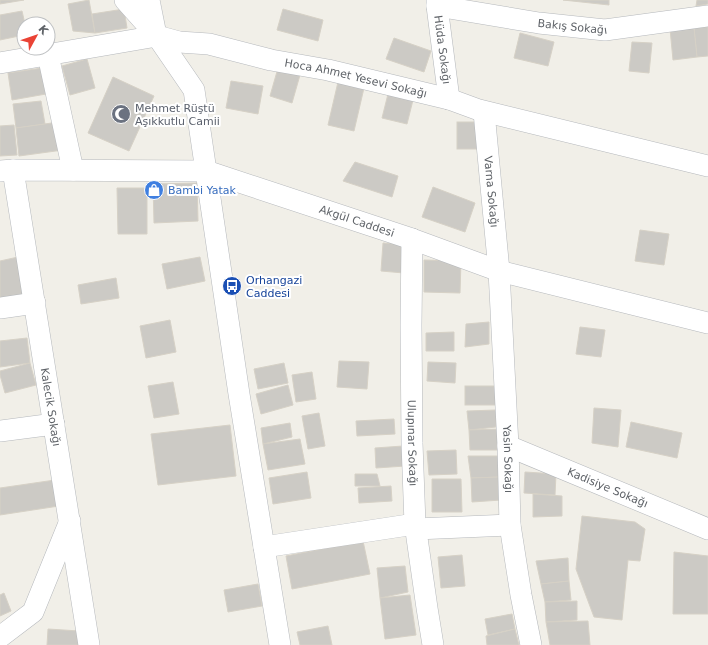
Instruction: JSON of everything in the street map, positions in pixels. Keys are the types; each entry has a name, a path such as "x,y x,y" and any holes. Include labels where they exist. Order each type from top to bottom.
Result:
{"street":[{"path":"125,0 157,36 194,90 239,394 280,645"},
{"path":"149,0 157,36"},
{"name":"Bakış Sokağı","path":"437,3 538,23 605,30 708,16"},
{"name":"Hüda Sokağı","path":"437,3 449,99"},
{"name":"Hoca Ahmet Yesevi Sokağı","path":"56,54 157,36 180,42 208,44 271,60 328,70 449,99 484,112 708,166"},
{"name":"Hoca Ahmet Yesevi Sokağı","path":"0,63 42,56"},
{"path":"48,56 73,170"},
{"name":"Varna Sokağı","path":"484,112 499,271"},
{"name":"Akgül Caddesi","path":"7,170 206,171 412,239 499,271 708,323"},
{"name":"Kalecik Sokağı","path":"7,170 35,303 89,645"},
{"name":"Ulupınar Sokağı","path":"412,239 410,325 412,443 416,527 433,645"},
{"name":"Yasin Sokağı","path":"499,271 508,446 510,525 521,595 531,645"},
{"path":"0,308 35,303"},
{"path":"0,431 54,424"},
{"name":"Kadisiye Sokağı","path":"508,446 708,529"},
{"path":"0,637 33,612 70,521"},
{"path":"264,547 416,527 510,525"}],"building":[{"path":"0,0 24,0 0,4"},
{"path":"89,0 95,33 73,31 68,4"},
{"path":"563,0 609,0 609,5"},
{"path":"697,0 708,0 708,4 696,6"},
{"path":"124,9 127,28 95,33 92,14"},
{"path":"283,9 323,20 318,41 277,30"},
{"path":"22,11 23,16 16,16 16,37 0,40 0,15"},
{"path":"708,27 708,56 697,57 694,28"},
{"path":"694,28 697,57 673,60 670,29"},
{"path":"520,33 554,42 548,66 514,58"},
{"path":"394,38 431,51 424,72 386,59"},
{"path":"632,42 652,43 649,73 629,71"},
{"path":"87,59 95,88 70,95 62,66"},
{"path":"42,68 46,94 12,100 8,73"},
{"path":"278,68 300,75 292,103 270,96"},
{"name":"Mehmet Rüştü Aşıkkutlu Camii","path":"113,77 154,96 129,151 88,133"},
{"path":"231,81 263,86 258,114 226,108"},
{"path":"338,82 364,88 354,131 328,125"},
{"path":"388,94 413,100 407,124 382,118"},
{"path":"41,101 45,124 16,128 13,104"},
{"path":"59,122 63,150 19,156 16,128"},
{"path":"457,122 479,122 479,149 457,149"},
{"path":"14,125 17,155 0,156 0,126"},
{"path":"355,162 398,176 392,197 343,181"},
{"path":"197,183 198,221 154,223 153,184"},
{"path":"433,187 475,203 465,232 422,217"},
{"path":"117,188 147,188 147,234 118,234"},
{"path":"640,230 669,234 664,265 635,261"},
{"path":"383,243 406,245 404,273 381,271"},
{"path":"18,257 25,295 0,300 0,261"},
{"path":"200,257 205,281 167,289 162,264"},
{"path":"424,260 461,261 460,293 424,292"},
{"path":"116,278 119,298 81,304 78,285"},
{"path":"170,320 176,352 146,358 140,326"},
{"path":"489,322 489,344 465,347 466,324"},
{"path":"580,327 605,330 601,357 576,354"},
{"path":"454,332 454,351 426,351 426,333"},
{"path":"27,338 30,363 0,367 0,341"},
{"path":"339,361 369,362 367,389 337,387"},
{"path":"428,362 456,363 455,383 427,381"},
{"path":"30,363 36,385 5,393 0,371"},
{"path":"284,363 288,383 258,389 254,369"},
{"path":"312,372 316,399 296,402 292,375"},
{"path":"173,382 179,414 154,418 148,386"},
{"path":"288,385 293,405 261,414 256,394"},
{"path":"465,386 497,386 497,405 465,405"},
{"path":"594,408 621,410 618,447 592,443"},
{"path":"496,410 496,427 469,430 467,411"},
{"path":"319,413 325,446 308,449 302,416"},
{"path":"394,419 395,434 357,436 356,421"},
{"path":"631,422 682,433 677,458 626,447"},
{"path":"290,423 292,437 263,444 261,428"},
{"path":"230,425 236,476 158,485 151,434"},
{"path":"500,429 500,450 470,450 469,430"},
{"path":"300,439 305,464 268,470 263,444"},
{"path":"403,446 405,466 376,468 375,448"},
{"path":"456,450 457,474 429,475 427,451"},
{"path":"468,456 499,456 499,477 471,478"},
{"path":"307,472 311,498 273,504 269,478"},
{"path":"525,472 556,474 555,495 524,493"},
{"path":"355,474 377,474 380,486 355,486"},
{"path":"499,477 501,500 472,502 471,478"},
{"path":"432,479 461,479 462,512 432,512"},
{"path":"55,480 59,506 0,515 0,488"},
{"path":"391,486 392,501 359,503 358,488"},
{"path":"533,494 562,496 562,516 533,517"},
{"path":"582,516 635,522 645,529 640,561 628,560 622,620 594,617 576,569"},
{"path":"363,541 370,574 292,589 286,556"},
{"path":"674,552 708,556 708,614 673,614"},
{"path":"462,555 465,586 441,588 438,557"},
{"path":"568,558 569,581 541,584 536,561"},
{"path":"405,566 408,592 380,598 377,568"},
{"path":"569,581 571,600 545,602 541,584"},
{"path":"258,584 262,606 228,612 224,590"},
{"path":"4,593 11,611 0,616 0,595"},
{"path":"410,595 416,635 385,639 380,598"},
{"path":"577,601 577,620 546,622 545,602"},
{"path":"512,614 515,629 488,635 485,619"},
{"path":"588,621 590,645 550,645 546,622"},
{"path":"328,626 332,645 300,645 297,632"},
{"path":"48,629 79,631 78,645 47,645"},
{"path":"515,629 519,645 487,645 486,636"}],"place":[{"name":"Mehmet Rüştü Aşıkkutlu Camii","path":"121,114"},
{"name":"Bambi Yatak","path":"154,190"},
{"name":"Orhangazi Caddesi","path":"232,286"}]}
